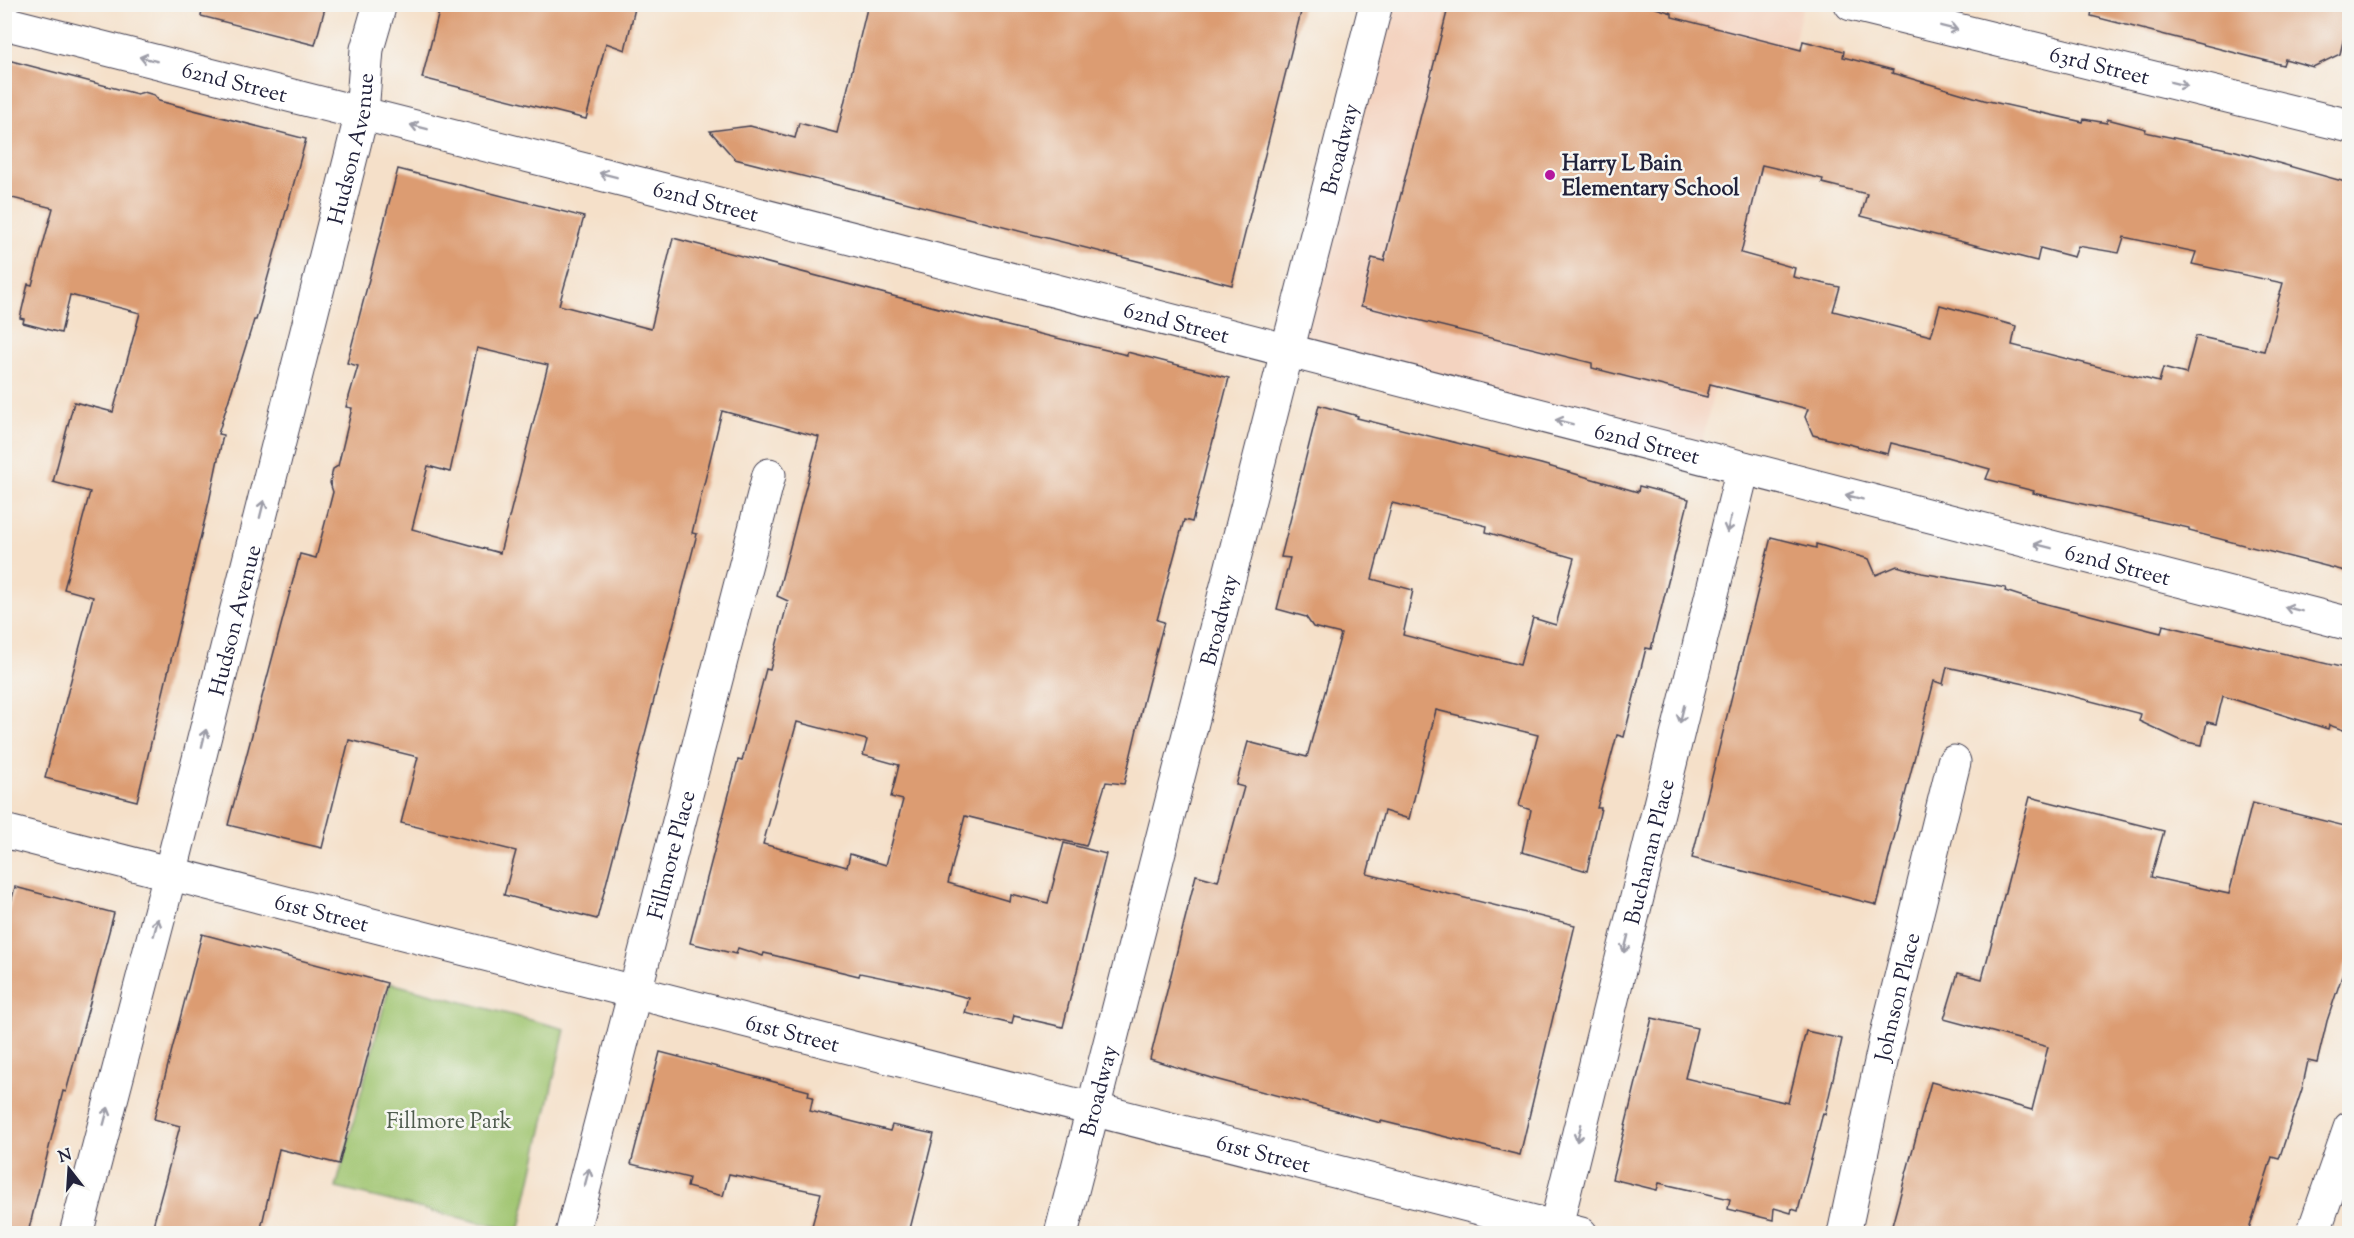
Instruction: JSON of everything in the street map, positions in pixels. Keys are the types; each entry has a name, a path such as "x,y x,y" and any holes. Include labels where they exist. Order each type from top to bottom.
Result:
{"street":[{"name":"Hudson Avenue","path":"76,1233 171,874 362,113 367,49 380,4"},
{"name":"Broadway","path":"1061,1233 1376,4"},
{"name":"63rd Street","path":"1851,4 2349,126"},
{"name":"62nd Street","path":"4,23 2349,624"},
{"name":"Buchanan Place","path":"1564,1231 1743,468"},
{"name":"Fillmore Place","path":"572,1233 769,475"},
{"name":"Johnson Place","path":"1845,1233 1887,1034 1954,762"},
{"name":"61st Street","path":"4,831 1564,1231"},
{"path":"2313,1233 2349,1128"}],"shaded area":[{"name":"Harry L Bain Elementary School","path":"1381,5 1803,5 1700,451 1293,346"}],"green space":[{"name":"Fillmore Park","path":"390,983 565,1029 519,1232 336,1188"}],"building":[{"path":"203,4 326,4 315,45 201,16"},
{"path":"441,4 636,4 625,50 606,43 586,119 422,78"},
{"path":"868,4 1303,4 1232,285 735,159 710,131 750,126 795,138 799,123 837,133"},
{"path":"1449,4 1643,4 1672,13 1672,17 1801,50 1803,41 1844,51 1843,57 1893,70 1892,73 1984,100 2083,122 2084,119 2107,123 2107,119 2146,129 2145,132 2236,151 2349,183 2349,572 2189,531 2189,528 2033,493 2034,491 1986,479 1990,469 1943,456 1891,443 1888,454 1813,435 1805,417 1808,409 1710,384 1707,397 1592,368 1592,363 1361,306 1372,258 1384,261","holes":["1762,165 1823,179 1822,183 1867,194 1861,216 2037,261 2040,248 2074,257 2078,246 2119,253 2124,237 2196,252 2192,264 2283,283 2264,351 2196,336 2186,374 2163,368 2159,382 2012,345 2016,326 1940,305 1931,336 1833,311 1840,287 1793,277 1795,268 1741,253"]},
{"path":"2093,4 2349,4 2349,17 2340,54 2313,67 2285,59 2283,65 2091,16"},
{"path":"4,59 137,94 144,92 154,95 159,101 306,139 256,320 254,320 218,434 223,435 209,502 137,801 45,778 93,597 64,589 90,492 53,482 74,402 113,412 140,313 70,295 61,333 23,323 24,319 20,318 28,284 32,285 53,208 4,196"},
{"path":"398,169 584,217 559,305 651,329 673,238 1003,325 1127,355 1127,352 1229,378 1192,522 1184,520 1157,620 1164,622 1124,784 1106,782 1086,846 965,816 948,883 1009,901 1010,894 1048,903 1064,843 1106,854 1063,1027 1014,1016 1012,1024 965,1013 969,998 918,985 860,973 859,976 764,953 763,956 738,948 736,954 690,943 738,760 742,761 766,669 770,670 788,601 777,596 819,437 722,411 692,533 697,534 597,919 504,895 516,851 401,823 418,757 349,740 322,848 228,825 300,554 316,558 333,492 330,483 333,469 338,466 352,408 346,407 358,366 347,363","holes":["477,348 548,365 500,553 412,529 428,466 450,472","797,722 867,740 863,755 899,765 891,797 903,800 886,865 850,854 847,867 763,844"]},
{"path":"1319,405 1358,416 1357,418 1541,464 1638,492 1639,486 1689,499 1651,649 1646,648 1624,737 1617,735 1597,808 1601,808 1587,871 1522,852 1531,810 1519,806 1538,735 1436,710 1409,819 1384,811 1367,874 1575,925 1520,1155 1381,1121 1381,1123 1211,1078 1150,1059 1196,875 1218,881 1244,787 1236,785 1248,742 1307,757 1341,634 1313,627 1306,617 1277,609 1290,558 1281,557","holes":["1392,503 1487,526 1486,532 1574,558 1556,625 1533,618 1520,665 1403,635 1413,590 1372,579"]},
{"path":"1771,537 1816,548 1816,544 1869,559 1876,575 1897,566 1922,573 2006,588 2005,591 2039,602 2161,633 2163,625 2349,669 2349,732 2329,725 2328,729 2223,696 2216,724 2207,722 2202,745 2182,741 2139,721 2141,714 2025,684 1947,667 1943,684 1934,681 1877,905 1692,858"},
{"path":"2030,797 2164,831 2151,877 2229,894 2252,803 2349,827 2349,955 2327,1021 2317,1063 2308,1061 2302,1089 2279,1159 2272,1157 2248,1233 1890,1233 1931,1082 2032,1110 2048,1047 1944,1019 1958,973 1982,979"},
{"path":"15,887 114,913 66,1092 63,1091 28,1233 4,1233 4,928"},
{"path":"202,934 387,983 339,1164 279,1149 260,1233 151,1233 180,1126 154,1119"},
{"path":"1652,1018 1697,1028 1685,1078 1788,1103 1806,1031 1842,1039 1825,1114 1823,1113 1798,1211 1792,1209 1791,1213 1774,1208 1773,1220 1728,1209 1730,1199 1659,1183 1657,1190 1612,1179"},
{"path":"660,1052 809,1091 808,1096 813,1097 810,1111 890,1131 892,1125 934,1134 909,1233 810,1233 821,1193 729,1174 723,1196 687,1187 689,1178 631,1164"}],"place":[{"name":"Harry L Bain Elementary School","path":"1550,175"}]}
